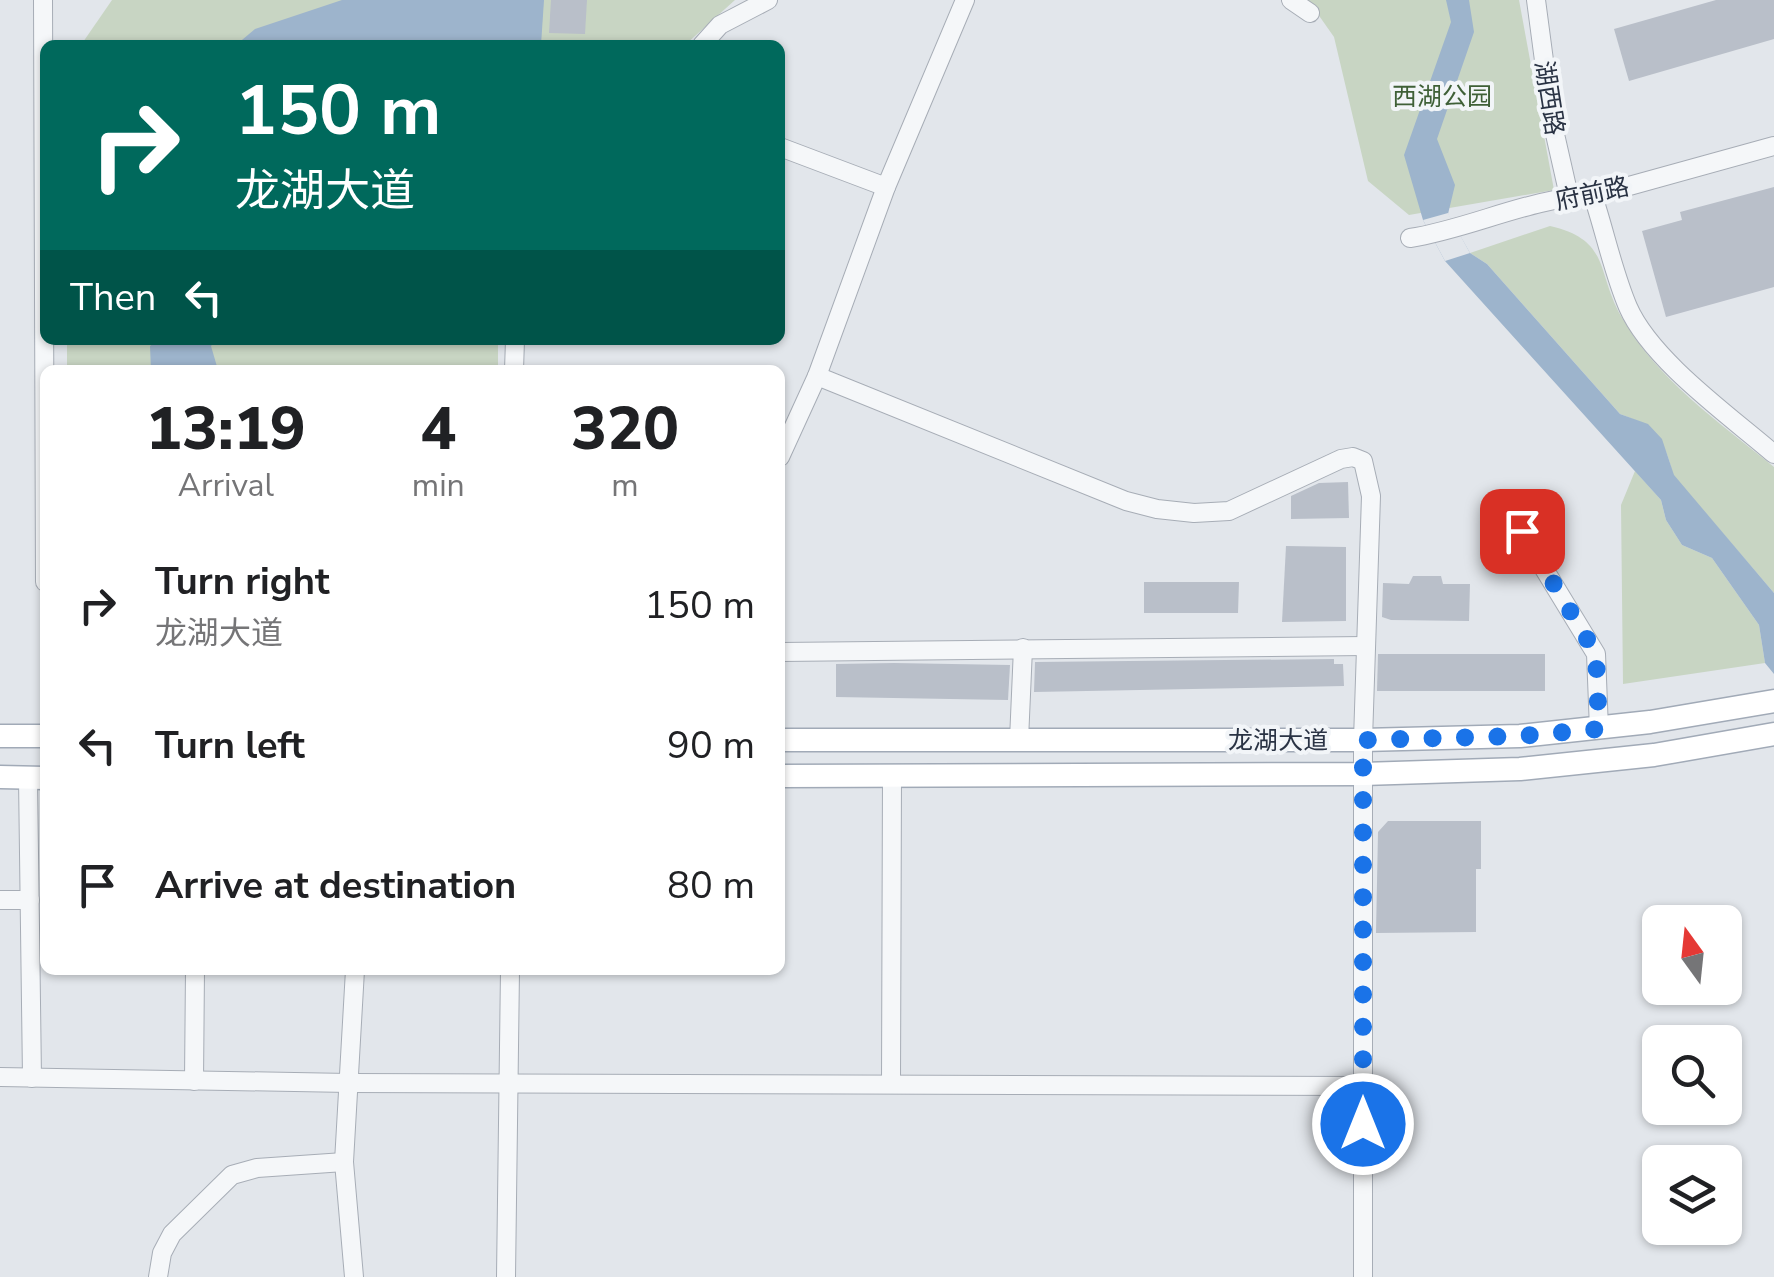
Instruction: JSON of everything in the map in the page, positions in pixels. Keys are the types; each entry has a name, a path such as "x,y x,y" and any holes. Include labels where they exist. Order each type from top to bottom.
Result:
{"main road":[{"name":"龙湖大道","path":"785,740 1363,740 1520,736 1599,729 1774,701"},
{"name":"龙湖大道","path":"785,776 1363,774 1540,767 1654,756 1774,734"},
{"path":"0,736 40,736"},
{"path":"0,777 36,778"}],"street":[{"path":"43,0 43,40"},
{"path":"706,40 720,25 768,0"},
{"path":"785,446 817,376 886,187 965,0"},
{"path":"1291,0 1310,13"},
{"name":"湖西路","path":"1536,0 1552,121 1569,196"},
{"name":"府前路","path":"1418,237 1569,196 1594,196 1774,146"},
{"path":"785,149 886,187"},
{"path":"1594,196 1629,309 1648,338 1676,369 1774,454"},
{"path":"817,376 1126,501 1156,509 1194,513 1228,510 1341,460 1353,457 1362,461 1371,496 1363,740 1363,1277"},
{"path":"1522,531 1596,654 1599,729"},
{"path":"785,652 1366,646"},
{"path":"1018,740 1023,648"},
{"path":"891,1084 892,775"},
{"path":"32,1078 30,900 36,778"},
{"path":"0,900 30,900"},
{"path":"194,1081 195,975"},
{"path":"354,1277 344,1162 355,975"},
{"path":"506,1277 510,975"},
{"path":"0,1078 1363,1086"},
{"path":"158,1277 162,1253 172,1234 232,1175 257,1168 344,1162"}],"green space":[{"path":"112,0 735,0 691,40 84,40"},
{"name":"西湖公园","path":"1308,0 1519,0 1554,190 1409,215 1368,181 1334,37"},
{"path":"1550,226 1570,232 1593,249 1621,316 1670,380 1774,467 1774,593 1673,475 1662,443 1650,429 1620,414 1487,264 1470,253"},
{"path":"67,345 498,345 498,365 67,365"},
{"path":"1635,471 1661,500 1666,520 1682,545 1712,558 1759,625 1765,663 1623,684 1621,505"}],"water":[{"path":"342,0 544,0 541,40 242,40 255,29"},
{"path":"1446,0 1469,0 1474,32 1437,139 1455,185 1448,214 1470,253 1487,264 1620,414 1648,424 1662,439 1674,475 1774,593 1774,674 1765,663 1759,625 1712,558 1682,545 1666,520 1661,500 1445,261 1423,220 1404,155 1451,22"},
{"path":"212,345 217,365 151,365 150,346"}],"pier":[{"path":"1448,213 1470,253 1445,261 1423,220"}],"building":[{"path":"551,0 587,0 585,34 549,33"},
{"path":"1716,0 1774,0 1774,39 1629,81 1614,29"},
{"path":"1774,187 1774,287 1666,317 1642,231 1682,220 1680,212"},
{"path":"1348,482 1349,518 1291,519 1291,496 1319,483"},
{"path":"1286,546 1346,547 1346,621 1282,622"},
{"path":"1413,576 1441,576 1443,584 1470,584 1469,621 1382,617 1383,583 1409,584"},
{"path":"1144,582 1239,582 1238,613 1144,613"},
{"path":"1378,654 1545,654 1545,691 1377,691"},
{"path":"1334,659 1334,664 1343,664 1344,686 1034,692 1035,662"},
{"path":"836,664 1010,665 1008,700 836,697"},
{"path":"1388,821 1481,821 1476,932 1376,933 1378,832"}],"route":[{"path":"1363,1124 1363,740 1520,736 1599,729 1596,654 1522,531"}]}
